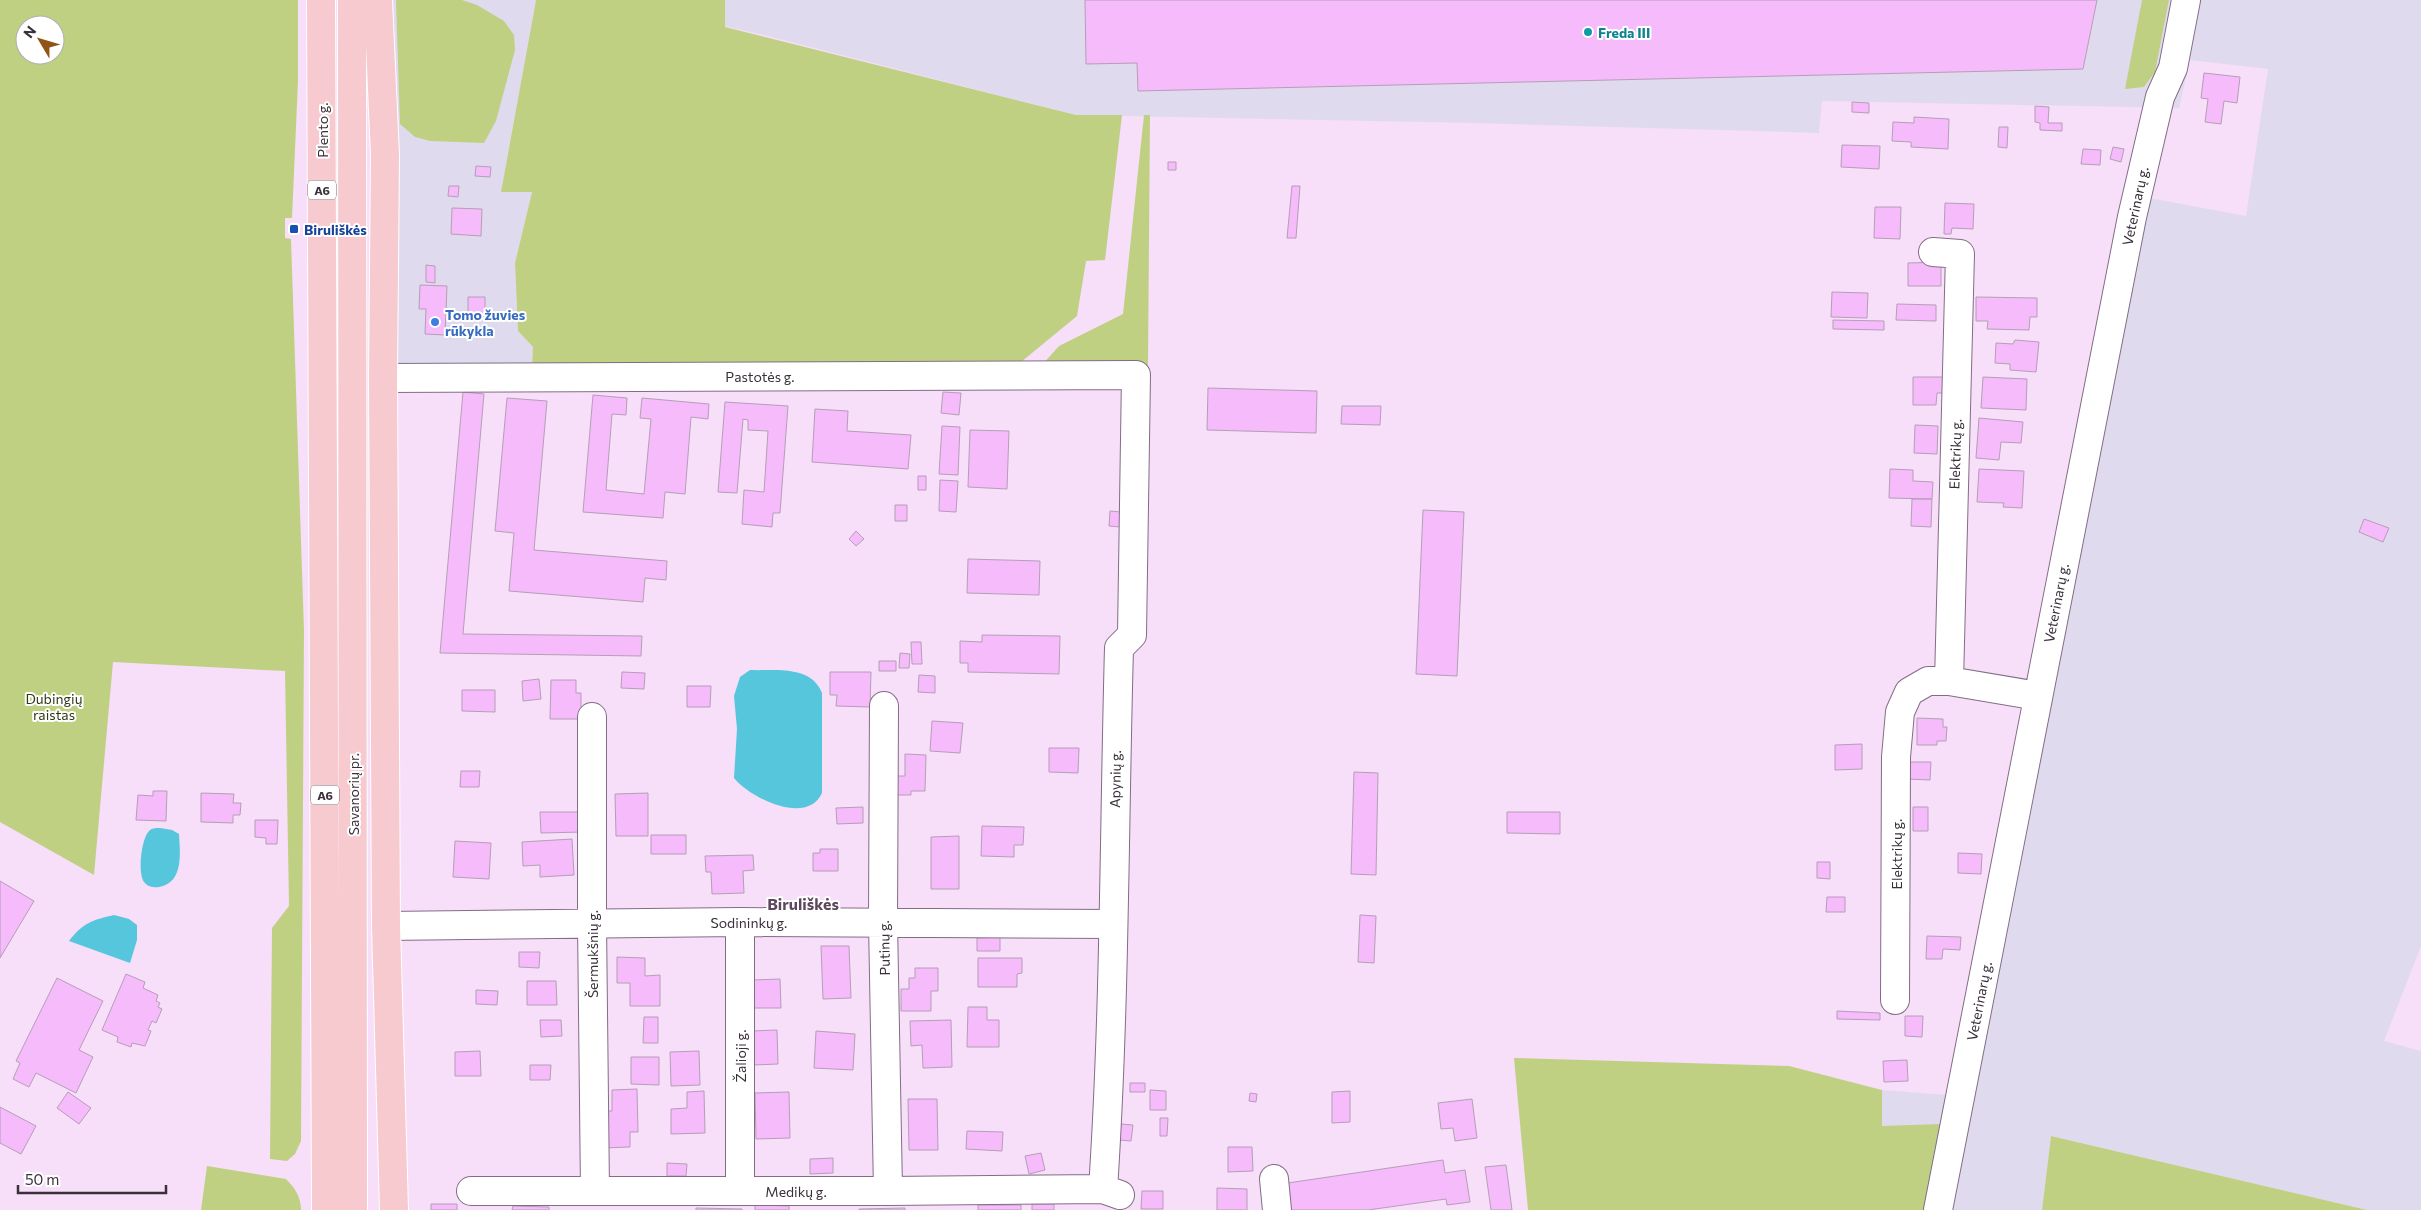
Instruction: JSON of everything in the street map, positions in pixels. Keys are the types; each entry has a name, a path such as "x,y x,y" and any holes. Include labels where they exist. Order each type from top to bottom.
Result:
{"highway":[{"name":"Plento g.","path":"321,0 322,379"},
{"name":"Savanorių pr.","path":"352,0 353,1210"},
{"path":"378,0 384,155 383,378 386,926 394,1210"},
{"name":"Savanorių pr.","path":"322,379 326,1210"}],"street":[{"name":"Veterinarų g.","path":"1938,1210 2132,218 2160,97 2173,68 2186,0"},
{"name":"Elektrikų g.","path":"1934,252 1960,254 1949,681"},
{"name":"Pastotės g.","path":"383,378 1136,375"},
{"name":"Apynių g.","path":"1112,1192 1112,924 1119,648 1132,635 1136,375"},
{"name":"Elektrikų g.","path":"1895,1000 1896,756 1900,712 1909,692 1928,681 1949,681 2038,696"},
{"name":"Putinų g.","path":"884,706 883,922 888,1191"},
{"name":"Šermukšnių g.","path":"592,717 594,1191"},
{"name":"Sodininkų g.","path":"386,926 740,922 1112,924"},
{"name":"Žalioji g.","path":"740,922 740,1190"},
{"path":"1274,1179 1277,1210"},
{"name":"Medikų g.","path":"471,1191 1112,1192"}],"shaded area":[{"path":"384,0 536,0 501,192 532,192 515,263 518,331 533,347 532,366 399,366 390,349"},
{"path":"606,0 2421,0 2421,946 2384,1041 2421,1051 2421,1210 2367,1210 2051,1136 2042,1210 1925,1210 1882,1126 1882,1090 1947,1095 2128,194 2246,216 2268,69 2190,60 2179,108 1822,101 1819,133 1475,123 1076,115 764,35"}],"green space":[{"name":"Dubingių raistas","path":"0,0 298,0 298,81 292,218 285,218 285,238 291,239 304,631 301,1141 295,1154 287,1161 270,1159 272,928 289,906 285,671 113,662 94,875 0,822"},
{"path":"396,0 462,0 477,5 504,21 514,35 515,50 496,121 484,143 430,141 415,137 400,124"},
{"path":"536,0 725,0 725,27 1076,115 1122,115 1105,260 1086,261 1077,316 1021,362 1008,367 731,362 532,366 533,347 518,331 515,263 532,192 501,192"},
{"path":"2142,0 2169,0 2155,72 2144,87 2125,89"},
{"path":"1144,115 1150,115 1148,365 1041,366 1059,346 1123,314"},
{"path":"1514,1058 1789,1066 1882,1090 1882,1126 1941,1124 1925,1210 1528,1210"},
{"path":"2051,1136 2367,1210 2042,1210"},
{"path":"207,1166 286,1179 297,1193 301,1210 201,1210"}],"water":[{"path":"750,670 792,671 810,678 817,684 822,693 822,793 815,803 804,807 792,808 778,805 752,793 734,778 737,729 734,696 740,677"},
{"path":"151,829 172,830 179,834 180,858 177,873 173,880 159,887 154,887 146,884 143,879 141,857 146,835"},
{"path":"114,915 129,919 137,925 137,940 130,963 69,941 89,923"}],"building":[{"name":"Freda III","path":"1085,0 2097,0 2083,69 1138,91 1137,63 1086,64"},
{"path":"2204,73 2240,77 2237,103 2224,101 2221,124 2205,122 2208,99 2201,98"},
{"path":"1852,102 1869,103 1869,113 1852,112"},
{"path":"2035,106 2049,107 2048,123 2062,123 2062,131 2040,130 2040,123 2035,122"},
{"path":"1914,117 1949,119 1948,149 1911,147 1911,142 1892,141 1893,122 1914,123"},
{"path":"1999,127 2008,127 2007,148 1998,147"},
{"path":"1842,145 1880,146 1879,169 1841,167"},
{"path":"2113,147 2124,149 2121,162 2110,159"},
{"path":"2083,149 2101,150 2100,165 2081,164"},
{"path":"1168,162 1176,162 1176,170 1168,170"},
{"path":"476,166 491,167 490,177 475,176"},
{"path":"449,186 459,186 458,197 448,196"},
{"path":"1292,186 1300,186 1296,238 1287,238"},
{"path":"1945,203 1974,204 1973,229 1952,228 1951,234 1944,234"},
{"path":"1875,207 1901,207 1900,239 1874,238"},
{"path":"452,208 482,209 481,236 451,234"},
{"path":"1941,262 1941,286 1908,286 1908,263"},
{"path":"426,265 435,266 435,283 426,282"},
{"name":"Tomo žuvies rūkykla","path":"420,285 447,286 445,335 425,334 426,309 419,309"},
{"path":"1832,292 1868,293 1867,318 1831,317"},
{"path":"468,297 485,297 485,316 468,316"},
{"path":"1976,297 2037,298 2037,317 2030,317 2029,330 1987,329 1988,321 1976,321"},
{"path":"1897,304 1936,305 1936,321 1896,320"},
{"path":"1833,320 1884,321 1884,330 1833,329"},
{"path":"2015,340 2039,342 2036,372 2010,370 2010,364 1995,363 1996,343 2013,344"},
{"path":"1913,377 1947,377 1947,393 1937,393 1936,405 1913,405"},
{"path":"1983,377 2027,379 2026,410 1981,408"},
{"path":"1208,388 1317,391 1316,433 1207,430"},
{"path":"463,392 484,394 463,634 642,636 641,656 440,653"},
{"path":"943,392 961,393 959,415 941,413"},
{"path":"593,395 627,398 626,415 612,414 606,490 644,494 651,419 640,418 642,398 709,404 708,419 691,417 685,494 665,492 663,518 583,512"},
{"path":"507,398 547,401 534,550 667,561 666,580 645,578 643,602 509,591 514,533 495,531"},
{"path":"725,402 788,406 780,513 773,513 772,527 742,524 744,490 764,492 768,431 748,430 748,420 743,419 737,493 718,492"},
{"path":"1342,406 1381,406 1380,425 1341,424"},
{"path":"815,409 848,411 847,431 911,435 908,469 812,462"},
{"path":"1979,418 2023,422 2021,443 2001,442 1999,460 1976,458"},
{"path":"1915,425 1938,426 1937,454 1914,453"},
{"path":"942,426 960,427 958,475 939,474"},
{"path":"970,430 1009,431 1007,489 968,487"},
{"path":"1890,469 1913,470 1913,481 1933,482 1932,499 1889,498"},
{"path":"1979,469 2024,471 2022,508 2003,507 2004,503 1977,502"},
{"path":"918,476 926,476 926,490 918,490"},
{"path":"940,480 958,481 956,512 939,511"},
{"path":"1912,499 1932,499 1931,527 1911,526"},
{"path":"895,505 907,505 907,521 895,521"},
{"path":"1423,510 1464,512 1457,676 1416,674"},
{"path":"1110,511 1121,512 1120,527 1109,526"},
{"path":"2364,519 2389,528 2383,542 2359,532"},
{"path":"856,531 864,539 856,546 849,539"},
{"path":"968,559 1040,561 1039,595 967,593"},
{"path":"982,635 1060,636 1059,674 968,672 968,663 960,663 960,641 982,642"},
{"path":"911,642 921,642 922,664 912,664"},
{"path":"900,653 910,654 909,668 899,668"},
{"path":"879,661 896,661 896,671 879,671"},
{"path":"622,672 645,673 644,689 621,688"},
{"path":"830,672 871,672 870,707 836,706 837,695 830,695"},
{"path":"919,675 935,676 935,693 918,692"},
{"path":"539,679 541,699 523,701 522,681"},
{"path":"551,680 576,680 576,693 581,693 581,719 550,719"},
{"path":"687,686 711,686 710,707 687,707"},
{"path":"462,690 495,690 495,712 462,711"},
{"path":"1917,718 1943,719 1943,727 1947,727 1946,741 1937,741 1937,745 1917,745"},
{"path":"932,721 963,723 960,753 930,751"},
{"path":"1862,744 1862,769 1835,770 1835,745"},
{"path":"1049,748 1079,748 1078,773 1049,772"},
{"path":"905,754 926,755 925,791 911,791 911,795 894,795 894,776 905,776"},
{"path":"1907,762 1931,762 1930,780 1907,779"},
{"path":"461,771 480,771 479,787 460,787"},
{"path":"1354,772 1378,773 1376,875 1351,874"},
{"path":"153,791 167,791 166,821 136,820 138,795 153,796"},
{"path":"201,793 234,794 233,803 241,803 240,815 233,815 233,823 201,822"},
{"path":"648,793 648,836 616,836 615,794"},
{"path":"863,807 863,823 837,824 836,808"},
{"path":"1913,807 1928,807 1928,831 1913,831"},
{"path":"540,812 583,812 583,832 541,833"},
{"path":"1507,812 1560,812 1560,834 1507,833"},
{"path":"255,820 278,820 277,844 266,844 266,838 255,837"},
{"path":"982,826 1024,827 1023,845 1014,845 1014,857 981,856"},
{"path":"651,835 686,835 686,854 651,854"},
{"path":"959,836 959,889 931,889 931,837"},
{"path":"572,839 574,875 540,877 540,865 523,866 522,842"},
{"path":"455,841 491,843 489,879 453,877"},
{"path":"820,849 838,849 838,871 813,871 813,853 820,853"},
{"path":"1958,853 1982,854 1981,874 1958,873"},
{"path":"753,855 754,870 743,871 744,893 712,894 711,872 706,872 705,856"},
{"path":"1817,862 1830,862 1830,879 1817,878"},
{"path":"0,881 34,901 0,958"},
{"path":"1827,897 1845,897 1845,912 1826,912"},
{"path":"1360,915 1376,916 1374,963 1358,962"},
{"path":"1927,936 1961,937 1960,950 1943,949 1942,959 1926,959"},
{"path":"1000,937 1000,951 977,951 977,938"},
{"path":"821,946 849,946 851,998 823,999"},
{"path":"519,952 540,952 539,968 519,967"},
{"path":"617,957 645,958 645,976 660,975 660,1006 630,1006 630,983 617,983"},
{"path":"978,958 1022,958 1022,973 1017,974 1017,987 978,987"},
{"path":"915,968 938,968 938,991 931,991 931,1011 901,1011 901,989 909,989 909,978 915,978"},
{"path":"126,974 145,982 143,988 158,995 156,1001 160,1003 158,1007 162,1009 156,1023 152,1021 148,1030 151,1031 145,1046 132,1043 131,1047 117,1042 118,1037 102,1030"},
{"path":"57,978 103,1001 79,1050 93,1057 76,1093 36,1073 29,1087 13,1079 20,1063 16,1061"},
{"path":"780,979 781,1008 754,1008 753,980"},
{"path":"527,981 556,981 557,1005 527,1005"},
{"path":"476,990 498,991 497,1005 476,1004"},
{"path":"968,1007 987,1007 987,1020 999,1020 999,1047 967,1047"},
{"path":"1837,1011 1880,1013 1880,1020 1837,1019"},
{"path":"1905,1016 1923,1016 1922,1037 1905,1036"},
{"path":"644,1017 658,1017 658,1043 643,1043"},
{"path":"540,1020 561,1020 562,1036 541,1037"},
{"path":"951,1020 952,1067 923,1068 922,1045 911,1046 910,1021"},
{"path":"777,1030 778,1064 753,1065 752,1031"},
{"path":"816,1031 855,1034 853,1070 814,1068"},
{"path":"480,1051 481,1076 455,1076 455,1052"},
{"path":"699,1051 700,1085 671,1086 670,1052"},
{"path":"631,1057 659,1057 659,1085 631,1084"},
{"path":"1907,1060 1908,1081 1884,1082 1883,1061"},
{"path":"530,1065 551,1065 550,1080 530,1080"},
{"path":"1130,1083 1145,1083 1145,1092 1130,1092"},
{"path":"637,1089 638,1132 630,1132 630,1147 603,1148 602,1111 612,1111 612,1090"},
{"path":"1150,1090 1166,1091 1166,1110 1150,1110"},
{"path":"704,1091 705,1133 671,1134 671,1109 687,1108 687,1092"},
{"path":"1350,1091 1350,1122 1332,1123 1332,1092"},
{"path":"68,1092 91,1108 79,1124 57,1108"},
{"path":"789,1092 790,1138 756,1139 755,1093"},
{"path":"1250,1093 1257,1094 1256,1102 1249,1101"},
{"path":"908,1099 937,1099 938,1150 909,1150"},
{"path":"1472,1099 1477,1138 1455,1141 1453,1128 1441,1129 1438,1103"},
{"path":"0,1107 36,1126 21,1154 0,1143"},
{"path":"1160,1118 1168,1118 1167,1136 1160,1136"},
{"path":"1121,1124 1133,1125 1131,1141 1119,1140"},
{"path":"967,1131 1003,1132 1002,1151 966,1149"},
{"path":"1228,1147 1252,1147 1253,1171 1228,1172"},
{"path":"1041,1153 1045,1170 1029,1174 1025,1156"},
{"path":"833,1158 833,1173 810,1174 810,1159"},
{"path":"1443,1160 1445,1173 1465,1170 1470,1202 1447,1205 1446,1199 1368,1210 1284,1210 1281,1184"},
{"path":"667,1163 687,1164 686,1176 667,1176"},
{"path":"1506,1165 1512,1210 1491,1210 1485,1167"},
{"path":"1217,1188 1247,1189 1247,1210 1217,1210"},
{"path":"1142,1191 1163,1191 1163,1209 1141,1209"},
{"path":"431,1204 457,1204 457,1210 431,1210"},
{"path":"1032,1204 1054,1204 1054,1210 1032,1210"},
{"path":"755,1205 789,1206 789,1210 755,1210"},
{"path":"978,1205 1021,1205 1021,1210 978,1210"},
{"path":"513,1206 549,1207 549,1210 512,1210"},
{"path":"696,1208 742,1209 742,1210 696,1210"},
{"path":"905,1208 905,1210 859,1210 859,1209"}],"place":[{"name":"Freda III","path":"1588,32"},
{"name":"Biruliškės","path":"294,229"},
{"name":"Tomo žuvies rūkykla","path":"435,322"}],"district":[{"name":"Biruliškės","path":"803,903"}]}
